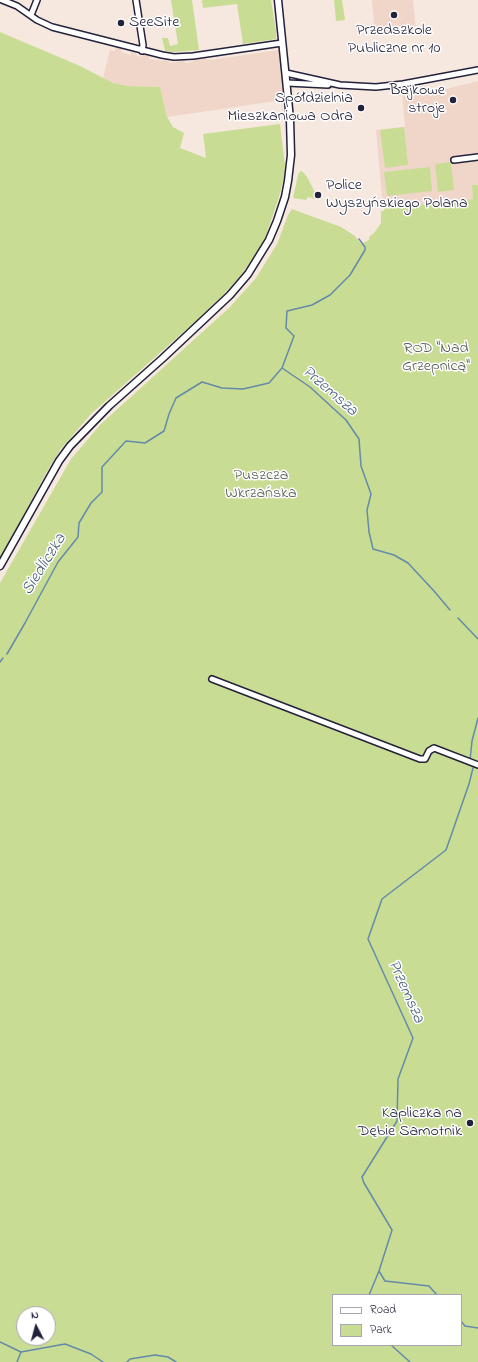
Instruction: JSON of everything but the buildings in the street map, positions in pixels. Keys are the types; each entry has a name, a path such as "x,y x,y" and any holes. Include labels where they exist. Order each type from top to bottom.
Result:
{"street":[{"path":"2,0 17,6 37,20 52,28 167,56 193,56 282,43"},
{"path":"31,15 37,0"},
{"path":"136,0 143,45 142,51"},
{"path":"0,566 59,461 70,446 109,406 218,308 240,285 265,249 281,210 288,181 291,155 287,83 278,0"},
{"path":"287,83 340,84 368,87 387,86 478,70"},
{"path":"286,73 340,84"},
{"path":"454,160 478,157"},
{"path":"212,679 420,759 425,759 429,750 434,748 478,765"}],"shaded area":[{"name":"Przedszkole Publiczne nr 10","path":"372,0 413,0 416,30 375,35"},
{"path":"116,47 122,48 121,52 131,55 132,51 136,52 135,55 142,57 143,54 150,56 149,59 164,61 164,58 170,59 169,63 177,62 177,59 184,59 185,63 193,62 192,58 206,56 206,59 211,60 279,50 284,93 276,94 276,101 167,117 160,87 127,86 113,83 103,78 110,50 115,51"},
{"path":"478,81 478,185 472,186 473,199 383,209 376,130 405,127 402,94 442,90"}],"green space":[{"path":"171,0 192,0 199,50 172,52 165,51 162,38 168,38 170,46 178,44"},
{"path":"202,0 271,0 276,39 243,44 237,4 203,8"},
{"path":"334,0 342,0 345,20 336,21"},
{"path":"0,32 80,66 113,83 127,86 160,87 167,117 173,127 184,133 180,148 206,158 203,134 280,124 285,165 284,178 278,200 263,244 241,275 197,320 91,414 60,450 0,558"},
{"path":"404,127 408,165 385,168 380,130"},
{"path":"451,162 454,190 438,192 435,164"},
{"path":"430,167 432,191 387,196 384,172"},
{"path":"300,171 307,177 319,200 308,197 306,200 293,198"},
{"path":"472,185 478,185 478,1362 0,1362 0,583 71,459 101,424 230,307 256,278 277,244 288,215 292,209 341,227 355,236 361,244 369,240 369,237 381,223 381,211 384,211 384,209 473,199"}],"waterway":[{"name":"Siedliczka","path":"7,654 58,562 78,537 79,523 91,503 102,492 102,467 126,441 145,443 164,431 176,398 202,382 222,388 243,389 269,383 282,368 294,336 286,328 287,311 312,305 330,295 350,275 365,250 365,247 359,239"},
{"name":"Przemsza","path":"282,368 310,387 346,420 359,439 361,466 371,494 367,510 369,532 373,549 394,555 408,563 450,610"},
{"name":"Przemsza","path":"458,618 478,639"},
{"name":"Siedliczka","path":"0,662 3,658"},
{"name":"Przemsza","path":"470,760 472,741 478,718"},
{"name":"Przemsza","path":"436,1294 429,1286 385,1281 379,1271 392,1230 364,1183 362,1177 397,1121 398,1079 413,1038 368,939 382,899 446,850 469,784 473,768"},
{"path":"369,1294 379,1271"},
{"name":"Przemsza","path":"462,1322 465,1326 478,1328"},
{"path":"0,1342 21,1352 17,1362"},
{"path":"21,1352 65,1344 91,1354 103,1362"},
{"path":"392,1346 410,1362"},
{"path":"127,1362 130,1359 155,1355 168,1357 176,1362"}],"place":[{"name":"Przedszkole Publiczne nr 10","path":"394,15"},
{"name":"SeeSite","path":"121,23"},
{"name":"Bajkowe stroje","path":"453,100"},
{"name":"Spółdzielnia Mieszkaniowa Odra","path":"361,108"},
{"name":"Police Wyszyńskiego Polana","path":"318,195"},
{"name":"Kapliczka na Dębie Samotnik","path":"470,1123"}],"park label":[{"name":"ROD \"Nad Grzepnicą\"","path":"436,358"},
{"name":"Puszcza Wkrzańska","path":"261,485"}]}
